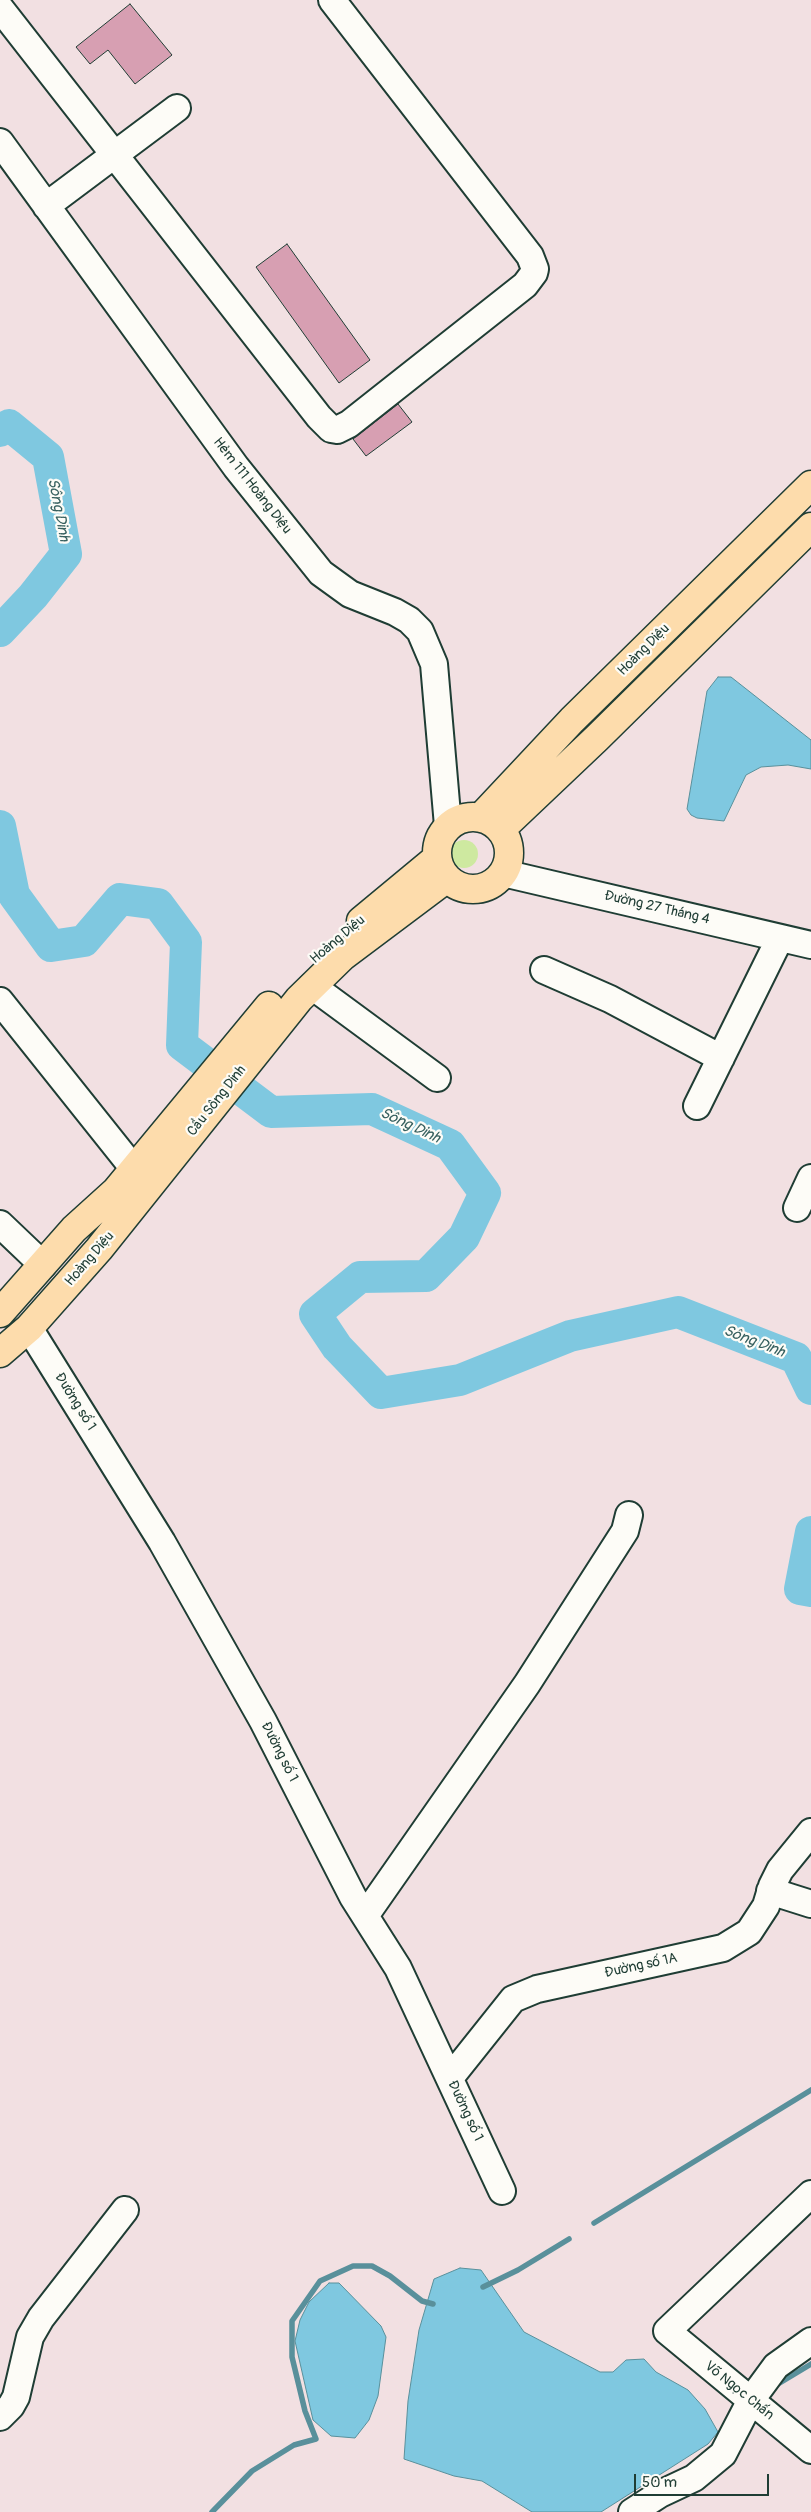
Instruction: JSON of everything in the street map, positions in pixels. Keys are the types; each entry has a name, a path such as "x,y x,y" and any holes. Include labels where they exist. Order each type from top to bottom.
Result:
{"main road":[{"name":"Hoàng Diệu","path":"491,823 565,727 811,485"},
{"path":"491,823 597,738 811,527"},
{"path":"464,818 491,823 507,839 508,863 503,874 496,881 476,889 456,885 442,868 437,846 448,826 464,818"},
{"name":"Hoàng Diệu","path":"254,1038 442,868"},
{"name":"Hoàng Diệu","path":"254,1038 291,982 315,958 442,868"},
{"name":"Cầu Sông Dinh","path":"164,1151 254,1038"},
{"name":"Hoàng Diệu","path":"0,1313 74,1229 116,1191 134,1169 164,1151"},
{"name":"Hoàng Diệu","path":"0,1353 29,1328 100,1249 164,1151"}],"street":[{"path":"0,8 326,425 337,430 349,424 525,285 535,269 530,256 332,0"},
{"path":"46,206 177,108"},
{"name":"Hẻm 111 Hoàng Diệu","path":"0,142 236,468 321,573 350,594 402,616 420,631 434,664 448,826"},
{"name":"Đường 27 Tháng 4","path":"503,874 811,945"},
{"path":"696,1106 722,1058 780,938"},
{"path":"544,970 610,999 722,1058"},
{"path":"312,986 437,1078"},
{"path":"0,1001 134,1169"},
{"path":"796,1208 811,1178"},
{"path":"0,1224 44,1265"},
{"name":"Đường số 1","path":"29,1328 167,1551 263,1721 365,1916 398,1968 502,2190"},
{"path":"365,1916 526,1684 625,1532 629,1515"},
{"name":"Đường số 1A","path":"450,2078 513,1999 537,1989 723,1948 749,1932 766,1906 770,1891 780,1870 811,1832"},
{"path":"770,1891 811,1904"},
{"name":"Võ Ngọc Chấn","path":"811,2194 667,2331 811,2450"},
{"path":"0,2417 11,2406 16,2397 30,2337 41,2318 125,2210"},
{"path":"632,2512 660,2494 694,2478 723,2454 751,2400 776,2366 811,2341"}],"green space":[{"path":"464,840 474,844 478,854 474,864 464,868 454,864 450,854 454,844"}],"water":[{"path":"718,677 731,677 811,740 811,769 788,765 761,767 746,775 724,821 697,818 691,815 687,809 707,691"},
{"path":"460,2268 481,2270 524,2332 600,2372 613,2372 626,2360 644,2359 656,2372 688,2390 705,2409 718,2432 708,2444 601,2512 532,2512 482,2481 454,2476 404,2459 408,2401 419,2330 434,2279"},
{"path":"329,2283 339,2283 381,2326 386,2337 378,2396 369,2420 355,2438 331,2436 313,2420 295,2341 300,2320 309,2302"}],"building":[{"path":"130,4 172,55 135,84 108,50 90,64 76,47"},
{"path":"287,244 370,360 339,383 256,267"},
{"path":"398,404 412,422 366,456 353,439"}],"waterway":[{"name":"Sông Dinh","path":"0,431 9,425 48,457 66,554 33,596 0,631"},
{"name":"Sông Dinh","path":"0,826 14,895 51,946 84,941 120,899 158,904 186,942 182,1045 271,1112 372,1109 450,1145 485,1193 464,1237 426,1276 360,1277 315,1314 337,1347 381,1393 460,1380 570,1336 678,1312 796,1358 811,1389"},
{"name":"Sông Dinh","path":"811,1532 800,1589 811,1591"},
{"path":"594,2223 811,2090"},
{"path":"483,2287 518,2270 569,2239"},
{"path":"212,2512 252,2471 294,2445 316,2439 305,2411 292,2357 292,2321 320,2281 353,2266 372,2266 390,2276 422,2301 433,2304"},
{"path":"778,2384 811,2364"}]}
